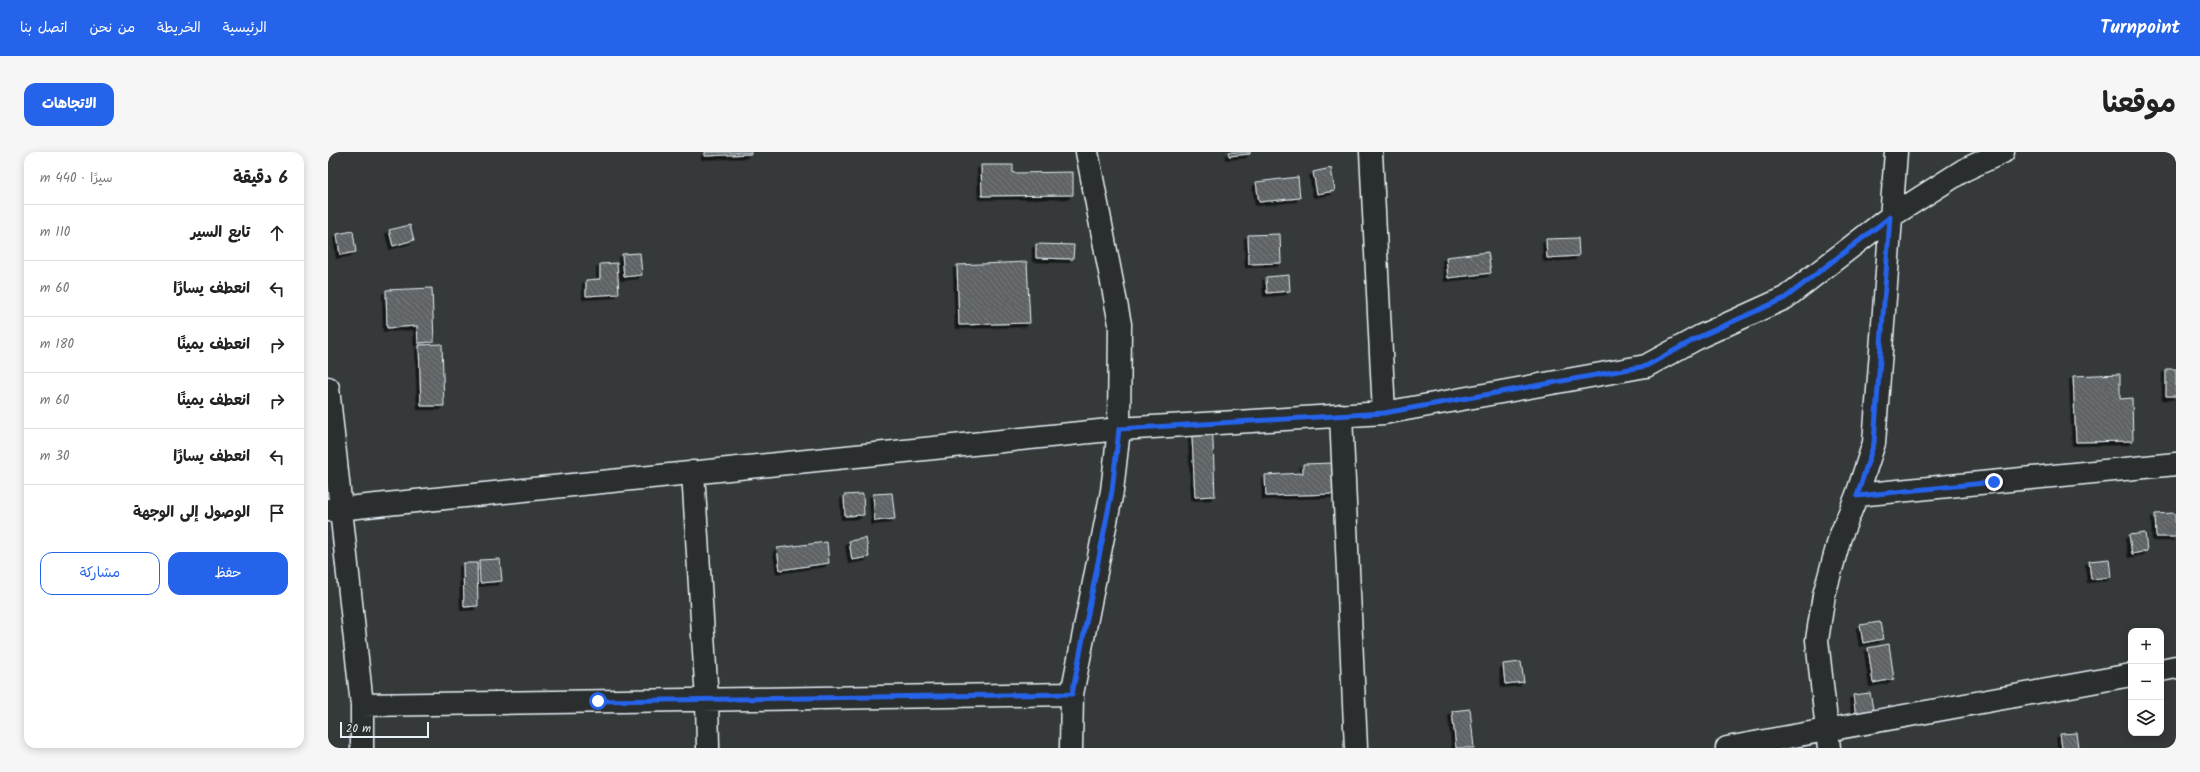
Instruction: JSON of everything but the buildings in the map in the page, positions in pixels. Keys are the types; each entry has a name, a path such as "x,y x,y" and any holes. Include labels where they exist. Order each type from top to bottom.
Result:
{"street":[{"path":"1071,748 1072,694 1112,491 1119,429 1120,324 1088,152"},
{"path":"1371,152 1384,413"},
{"path":"1828,739 1817,640 1824,595 1840,537 1857,496 1874,443 1896,152"},
{"path":"334,509 1119,429 1384,413 1646,366 1701,336 1785,298 1890,217 1964,170 2003,152"},
{"path":"328,388 334,509 362,705 362,748"},
{"path":"1341,415 1356,748"},
{"path":"1857,496 2176,464"},
{"path":"693,472 707,700 708,748"},
{"path":"2164,669 2176,667"},
{"path":"1727,748 1828,739 2128,676"},
{"path":"362,705 1072,694"}],"route":[{"path":"598,701 1072,694 1112,491 1119,429 1384,413 1646,366 1701,336 1785,298 1890,217 1874,443 1857,496 1994,482"}]}
